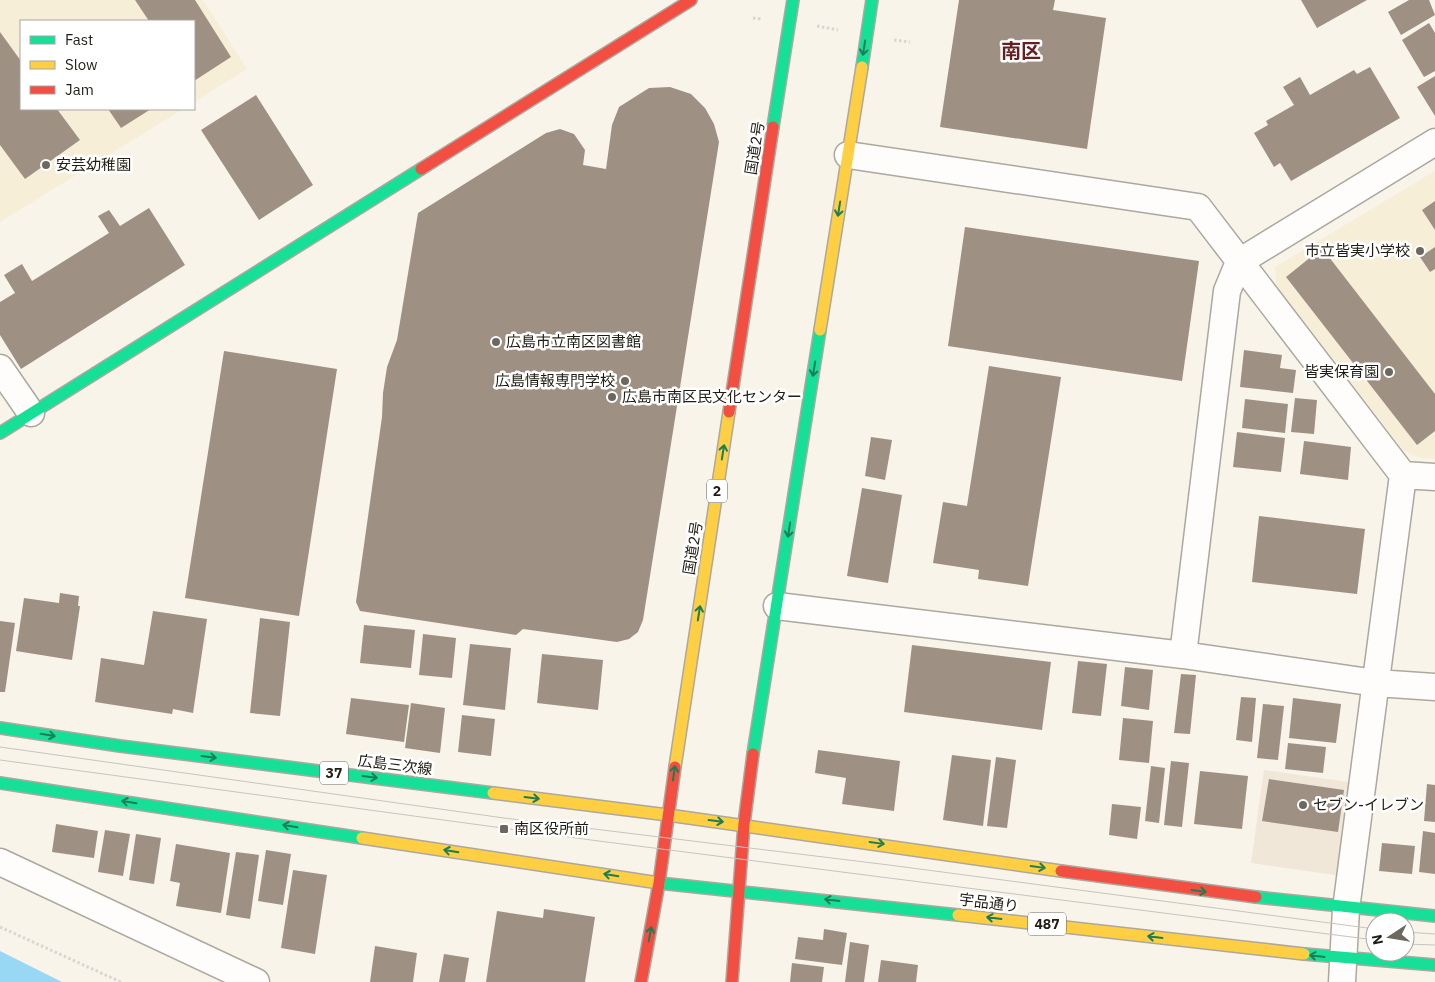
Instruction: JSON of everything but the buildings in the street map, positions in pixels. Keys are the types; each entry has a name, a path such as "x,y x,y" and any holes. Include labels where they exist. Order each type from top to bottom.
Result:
{"main road":[{"path":"0,433 359,210 691,0"},
{"name":"国道2号","path":"641,982 660,883 668,815 793,0"},
{"path":"732,982 744,824 872,0"},
{"name":"広島三次線","path":"0,728 120,746 668,815"},
{"path":"0,783 660,883"},
{"path":"668,815 744,824 1250,898 1346,909 1435,916"},
{"name":"宇品通り","path":"660,883 740,890 1342,970 1435,965"}],"street":[{"path":"1183,655 1227,291 1239,262 1435,142"},
{"path":"848,155 1198,207 1403,475 1346,909 1342,970"},
{"path":"0,368 31,413"},
{"path":"1403,475 1435,477"},
{"path":"777,606 1183,655 1376,683 1435,687"},
{"path":"0,862 256,982"}],"path":[{"path":"753,18 790,21 866,36 910,42"},
{"path":"0,927 121,982"}],"shaded area":[{"name":"安芸幼稚園","path":"0,0 203,0 247,69 195,101 195,20 20,20 20,110 181,110 0,222"},
{"name":"皆実保育園","path":"1435,171 1435,459 1420,458 1403,450 1276,285 1275,267"},
{"path":"1264,770 1355,783 1342,876 1251,863"}],"water":[{"path":"0,951 62,982 0,982"}],"tram line":[{"path":"0,747 504,818 889,865 1365,928"},
{"path":"0,760 591,840 1365,939"},
{"path":"1415,933 1435,934"},
{"path":"1415,944 1435,945"}],"traffic: fast":[{"path":"773,127 793,0"},
{"path":"862,67 872,0"},
{"path":"0,433 421,169"},
{"path":"753,754 820,330"},
{"path":"0,728 120,746 493,793"},
{"path":"0,783 362,838"},
{"path":"659,883 958,915"},
{"path":"1256,897 1435,916"},
{"path":"1304,954 1435,965"}],"traffic: slow":[{"path":"820,330 862,67"},
{"path":"675,767 729,412"},
{"path":"493,793 668,815"},
{"path":"668,815 1061,871"},
{"path":"362,838 659,883"},
{"path":"958,915 1304,954"}],"traffic: jam":[{"path":"421,169 691,0"},
{"path":"729,412 773,127"},
{"path":"732,982 744,824 753,754"},
{"path":"641,982 659,883 675,767"},
{"path":"1061,871 1256,897"}],"place":[{"name":"安芸幼稚園","path":"46,165"},
{"name":"市立皆実小学校","path":"1420,251"},
{"name":"広島市立南区図書館","path":"496,342"},
{"name":"皆実保育園","path":"1389,372"},
{"name":"広島情報専門学校","path":"625,381"},
{"name":"広島市南区民文化センター","path":"612,397"},
{"name":"セブン-イレブン","path":"1303,805"},
{"name":"南区役所前","path":"504,829"}],"district":[{"name":"南区","path":"1021,51"}]}
